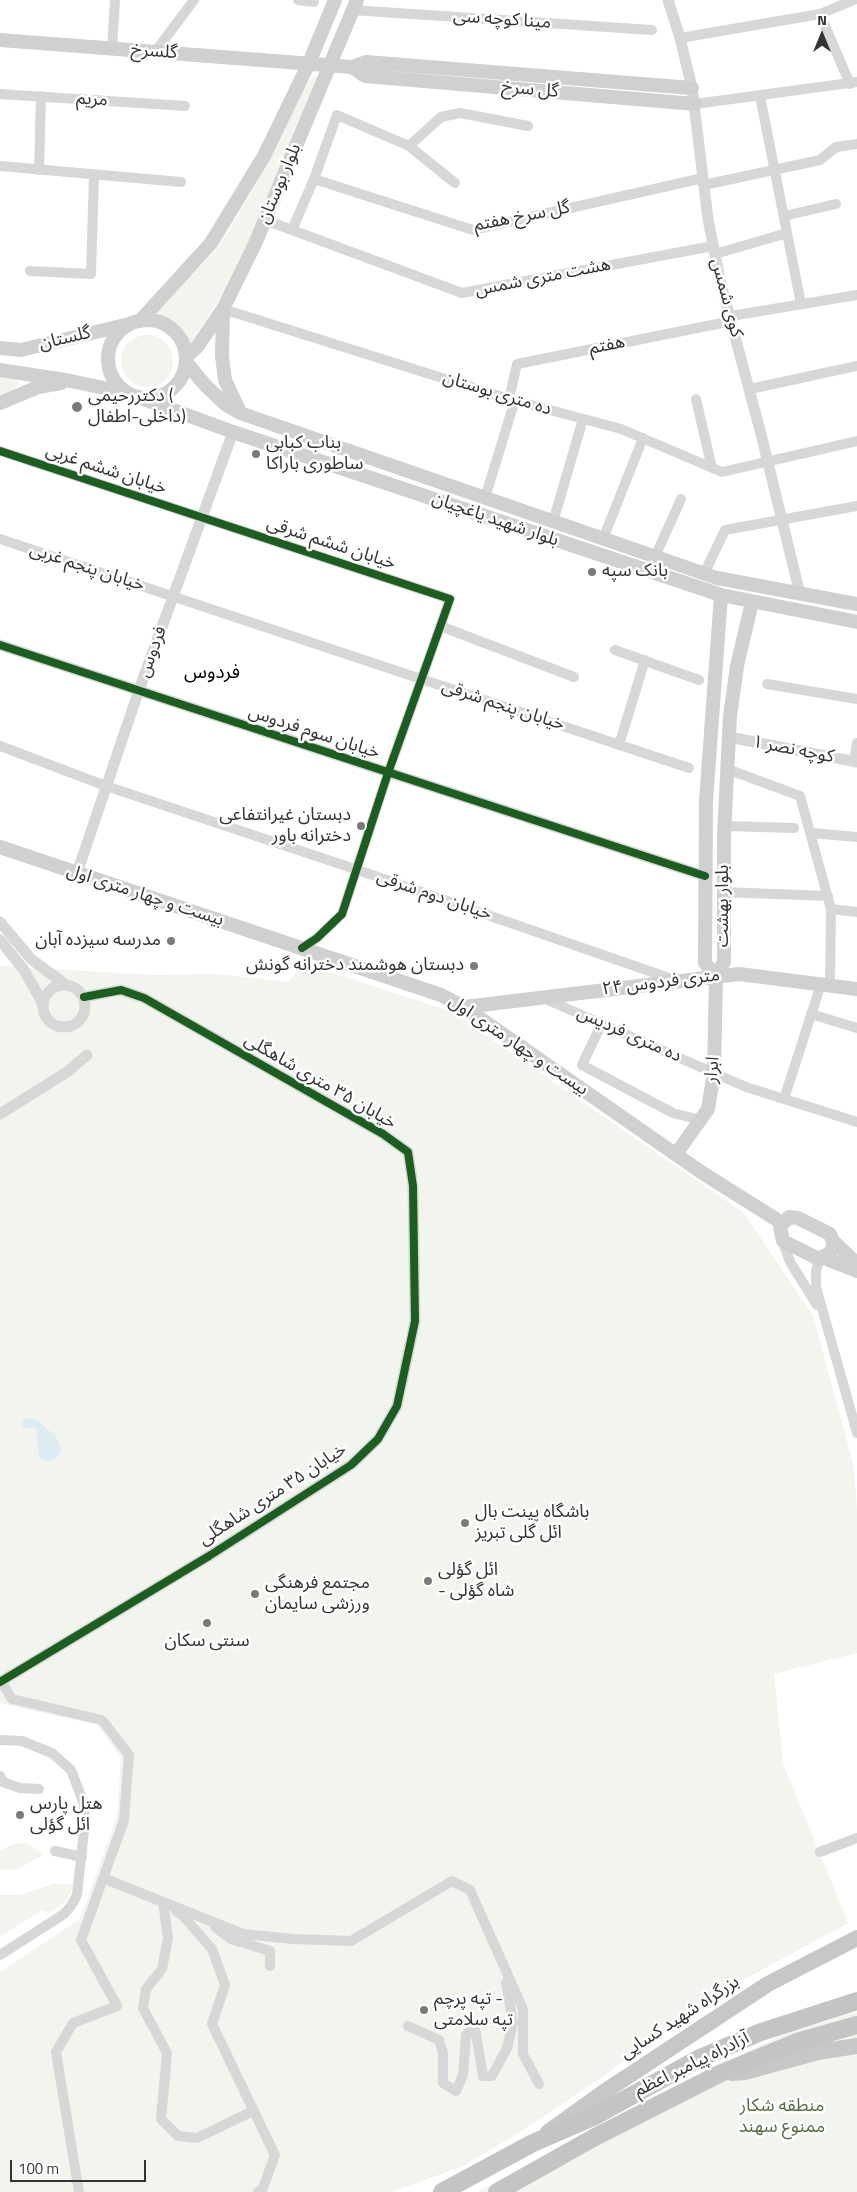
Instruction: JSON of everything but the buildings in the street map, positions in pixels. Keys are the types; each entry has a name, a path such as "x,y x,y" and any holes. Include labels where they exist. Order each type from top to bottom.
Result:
{"highway":[{"name":"بزرگراه شهید کسایی","path":"533,2143 604,2092 768,1984 857,1938"},
{"name":"آزادراه پیامبر اعظم","path":"442,2192 533,2143 593,2117 700,2058 761,2032 857,2001"},
{"name":"آزادراه پیامبر اعظم","path":"497,2192 595,2137 720,2074 797,2042 857,2025"},
{"path":"720,2074 745,2072 818,2052 857,2046"}],"main road":[{"name":"بلوار بوستان","path":"134,322 211,242 264,156 308,64 335,0"},
{"name":"بلوار بوستان","path":"186,360 198,347 223,308 265,220 354,5"},
{"name":"گلسرخ","path":"0,40 366,69"},
{"name":"گل سرخ","path":"366,69 692,88"},
{"name":"گل سرخ","path":"366,69 695,104"},
{"path":"223,308 222,356 226,380 240,413"},
{"name":"گلستان","path":"0,348 20,350 134,322"},
{"path":"134,322 162,323 171,328 184,346 186,360 184,373 170,391 160,396 133,395 118,386 112,376 108,364 108,352 112,341 119,332 134,322"},
{"name":"بلوار شهید یاغچیان","path":"186,360 204,385 225,404 240,413 704,574 857,604"},
{"name":"گلستان","path":"0,370 71,381 133,395"},
{"path":"1,406 38,388 71,381"},
{"name":"بلوار شهید یاغچیان","path":"133,395 233,432 721,595 857,622"},
{"path":"361,475 367,457"},
{"name":"بلوار بهشت","path":"721,595 706,801 705,876 706,963 716,976 724,962 723,892 729,737 736,666 752,602"},
{"path":"720,616 724,610 731,607 738,608 744,612 747,618"},
{"name":"بیست و چهار متری اول","path":"0,847 441,995 464,1007 676,1154 781,1230 788,1244 857,1272"},
{"name":"۲۴ متری فردوس","path":"464,1007 676,980 739,974 857,989"},
{"name":"ابرار","path":"676,1154 708,1109 714,1072 716,976"},
{"path":"781,1230 789,1217 798,1218 826,1231 833,1241 857,1264"},
{"path":"821,1258 833,1249 833,1241"}],"street":[{"path":"112,49 115,0"},
{"path":"155,52 194,0"},
{"path":"298,0 314,2"},
{"name":"کوی شمس","path":"668,0 680,38 695,104 714,250 800,594"},
{"path":"680,38 820,14 854,0"},
{"name":"مینا کوچه سی","path":"354,5 652,30"},
{"path":"695,104 853,83 820,14"},
{"name":"مریم","path":"0,94 185,106"},
{"path":"39,170 41,96"},
{"path":"760,96 801,304"},
{"path":"409,146 441,117 460,113 528,126"},
{"path":"292,230 314,179 337,115 409,146 455,183"},
{"name":"گل سرخ هفتم","path":"314,179 473,230 704,181 774,170 820,160 836,147 857,144"},
{"path":"0,166 181,182"},
{"path":"30,271 91,274 94,175"},
{"path":"784,216 836,204"},
{"name":"هشت متری شمس","path":"265,220 462,293 714,250 787,233"},
{"path":"732,318 857,295"},
{"name":"ده متری بوستان","path":"223,308 512,399 621,429 722,472 857,441"},
{"name":"هفتم","path":"512,399 517,364 732,318"},
{"path":"750,389 857,366"},
{"path":"485,498 512,399"},
{"path":"696,399 712,468"},
{"path":"553,522 583,419"},
{"name":"فردوس","path":"77,873 139,690 233,432"},
{"path":"603,539 643,438"},
{"name":"خیابان ششم غربی","path":"0,451 202,518"},
{"path":"654,557 681,499"},
{"path":"704,574 725,530 857,506"},
{"name":"خیابان ششم شرقی","path":"202,518 450,600 440,626"},
{"name":"خیابان پنجم غربی","path":"0,539 174,596"},
{"name":"خیابان پنجم شرقی","path":"174,596 689,768"},
{"path":"302,948 317,938 342,914 355,869 440,626 574,677"},
{"name":"خیابان سوم فردوس","path":"0,645 705,876"},
{"path":"615,650 699,680"},
{"path":"619,745 645,660"},
{"path":"767,684 857,699"},
{"name":"کوچه نصر ۱","path":"729,737 856,762"},
{"path":"856,762 857,742"},
{"name":"خیابان دوم شرقی","path":"0,746 106,786 355,869 676,980"},
{"path":"727,769 800,796 831,909 825,984 811,1014 784,1099"},
{"path":"725,826 794,828"},
{"path":"811,834 857,837"},
{"path":"723,892 828,896"},
{"path":"831,909 857,912"},
{"path":"0,922 31,959 66,985 74,987 84,997 86,1003 83,1016 74,1025 62,1027 50,1022 46,1017 43,1004 24,970 0,940"},
{"path":"43,1004 53,988 66,985"},
{"name":"خیابان ۳۵ متری شاهگلی","path":"0,1681 209,1556 352,1465 378,1439 398,1406 415,1321 413,1186 408,1152 375,1130 144,998 121,990 84,997"},
{"name":"ده متری فردیس","path":"542,997 746,1086 857,1122"},
{"path":"811,1014 857,1028"},
{"path":"602,1023 582,1065 673,1113 701,1120"},
{"path":"0,1114 67,1072 87,1055"},
{"path":"781,1230 790,1262 823,1314"},
{"path":"821,1258 816,1271 816,1288 857,1433"},
{"path":"0,1681 12,1699 102,1720 129,1755 124,1820 81,1940 117,2006 73,2023 56,2052 79,2192"},
{"path":"0,1740 22,1741 52,1754 71,1770 84,1804 82,1857 77,1895 64,1914 0,1955"},
{"path":"0,1776 3,1782 20,1788 39,1789"},
{"path":"820,1852 857,1838"},
{"path":"55,1851 82,1857"},
{"path":"103,1878 243,1934 293,1939 351,1941 452,1881 470,1890 523,2009 523,2054 539,2084"},
{"path":"163,1902 168,1938 162,1969 146,1989 143,2008 167,2054 161,2119 178,2136 197,2138 253,2111"},
{"path":"163,1902 184,1917 212,1949 225,1985 212,2024 275,2155 263,2188 258,2192"},
{"path":"195,1914 231,1939 270,1951 270,1966"},
{"path":"408,2026 439,2040 443,2053 443,2083 456,2091 463,2075 466,2035 475,2028 483,2076 492,2076 506,2048 513,2023 504,1970"}],"green space":[{"path":"315,74 317,80 238,270 189,345 182,332 155,311 215,251 255,186 307,84"},
{"path":"147,335 157,337 165,343 171,351 173,361 171,371 165,379 157,385 147,387 137,385 129,379 123,371 121,361 123,351 129,343 137,337"},
{"path":"0,375 16,377 20,385 0,398"},
{"name":"ائل گؤلی - شاه گؤلی","path":"302,963 450,1011 744,1213 813,1316 854,1467 857,1509 857,1653 774,1674 783,1763 848,1923 690,2009 601,2078 531,2125 464,2166 391,2192 0,2192 0,1972 80,1919 117,1817 121,1758 97,1725 0,1703 0,966 154,975 215,974 289,982"},
{"path":"25,1843 43,1855 17,1869 0,1870 0,1851 13,1844"},
{"path":"53,1884 75,1884 66,1901 49,1913 42,1910 0,1937 0,1895 20,1895"},
{"name":"منطقه شکار ممنوع سهند","path":"857,2012 857,2192 478,2192 639,2105 785,2033"}],"shaded area":[{"path":"26,1418 37,1420 56,1437 61,1448 59,1455 50,1461 42,1460 39,1455 36,1428 26,1429 21,1424"}],"cycle path":[{"path":"0,451 450,599 388,773 342,914 317,938 302,948"},
{"path":"0,645 705,876"},
{"path":"0,1682 209,1556 351,1465 378,1439 397,1406 415,1321 413,1186 408,1152 383,1134 144,998 121,990 84,997"}],"place":[{"name":"دکتررحیمی ( داخلی-اطفال)","path":"77,407"},
{"name":"بناب کبابی ساطوری باراکا","path":"256,454"},
{"name":"بانک سپه","path":"592,572"},
{"name":"دبستان غیرانتفاعی دخترانه باور","path":"361,826"},
{"name":"مدرسه سیزده آبان","path":"171,941"},
{"name":"دبستان هوشمند دخترانه گونش","path":"474,966"},
{"name":"باشگاه پینت بال ائل گلی تبریز","path":"465,1523"},
{"name":"ائل گؤلی - شاه گؤلی","path":"428,1581"},
{"name":"مجتمع فرهنگی ورزشی سایمان","path":"255,1594"},
{"name":"سنتی سکان","path":"207,1623"},
{"name":"هتل پارس ائل گؤلی","path":"20,1815"},
{"name":"تپه پرچم - تپه سلامتی","path":"424,2010"}],"district":[{"name":"فردوس","path":"212,673"}]}
